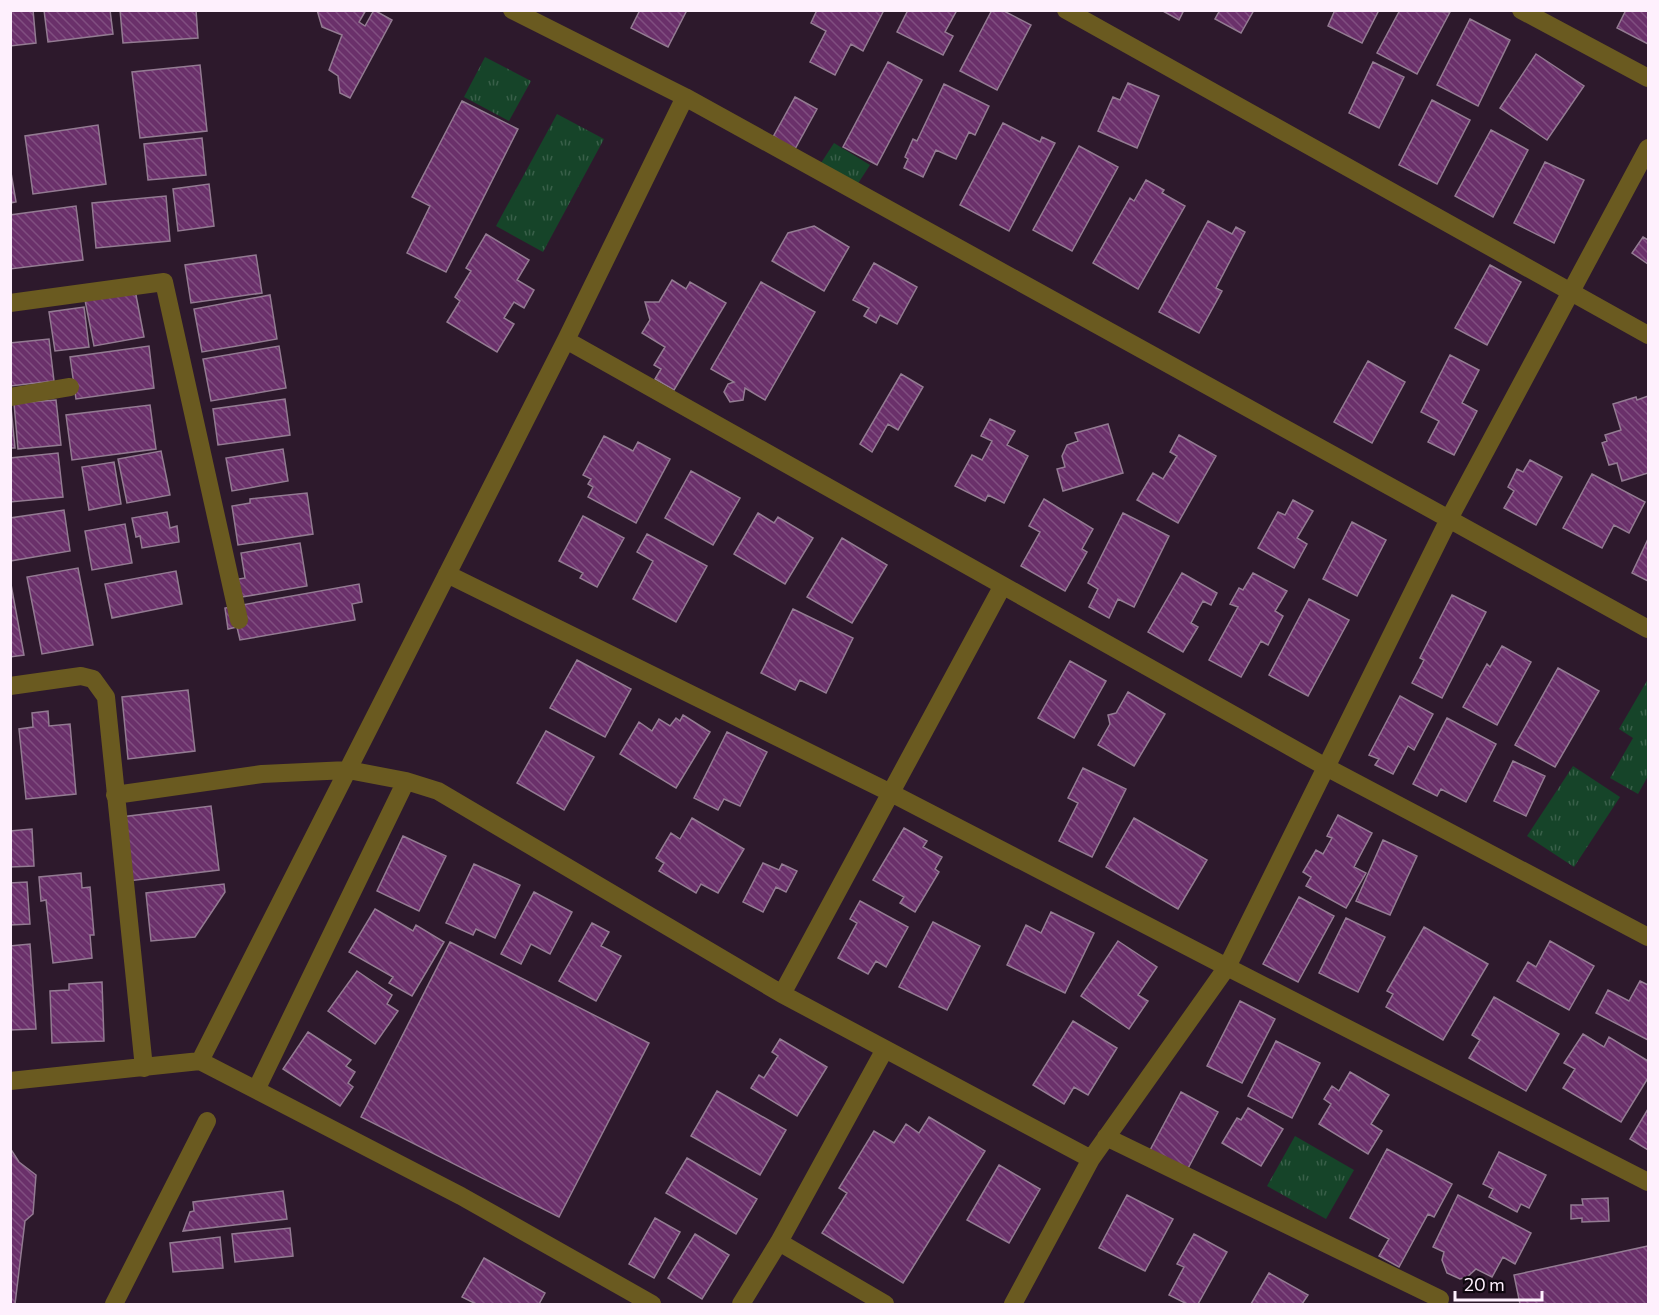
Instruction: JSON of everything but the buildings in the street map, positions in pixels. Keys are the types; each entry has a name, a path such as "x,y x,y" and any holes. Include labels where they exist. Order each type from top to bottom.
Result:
{"street":[{"path":"512,10 685,98 1450,517 1648,629"},
{"path":"1066,10 1648,335"},
{"path":"1521,10 1648,78"},
{"path":"200,1061 566,340 685,98"},
{"path":"1012,1305 1091,1159 1227,966 1450,517 1648,148"},
{"path":"10,303 164,282 239,620"},
{"path":"566,340 1326,767 1648,937"},
{"path":"10,397 70,387"},
{"path":"447,574 893,794 1648,1182"},
{"path":"782,994 893,794 1002,587"},
{"path":"10,686 81,676 93,679 106,697 144,1068"},
{"path":"116,795 261,774 348,770 406,781 438,791 782,994 1091,1159"},
{"path":"256,1090 406,781"},
{"path":"741,1305 779,1242 885,1049"},
{"path":"10,1081 200,1061 461,1196 652,1305"},
{"path":"114,1305 207,1121"},
{"path":"1106,1137 1440,1299"},
{"path":"779,1242 885,1305"}],"green space":[{"path":"485,57 531,81 509,121 464,97"},
{"path":"557,114 604,139 543,252 496,226"},
{"path":"834,143 870,165 857,185 821,163"},
{"path":"1648,679 1648,776 1638,794 1610,778 1633,738 1619,729"},
{"path":"1573,766 1620,797 1574,867 1527,836"},
{"path":"1295,1136 1354,1170 1326,1219 1267,1186"}]}
